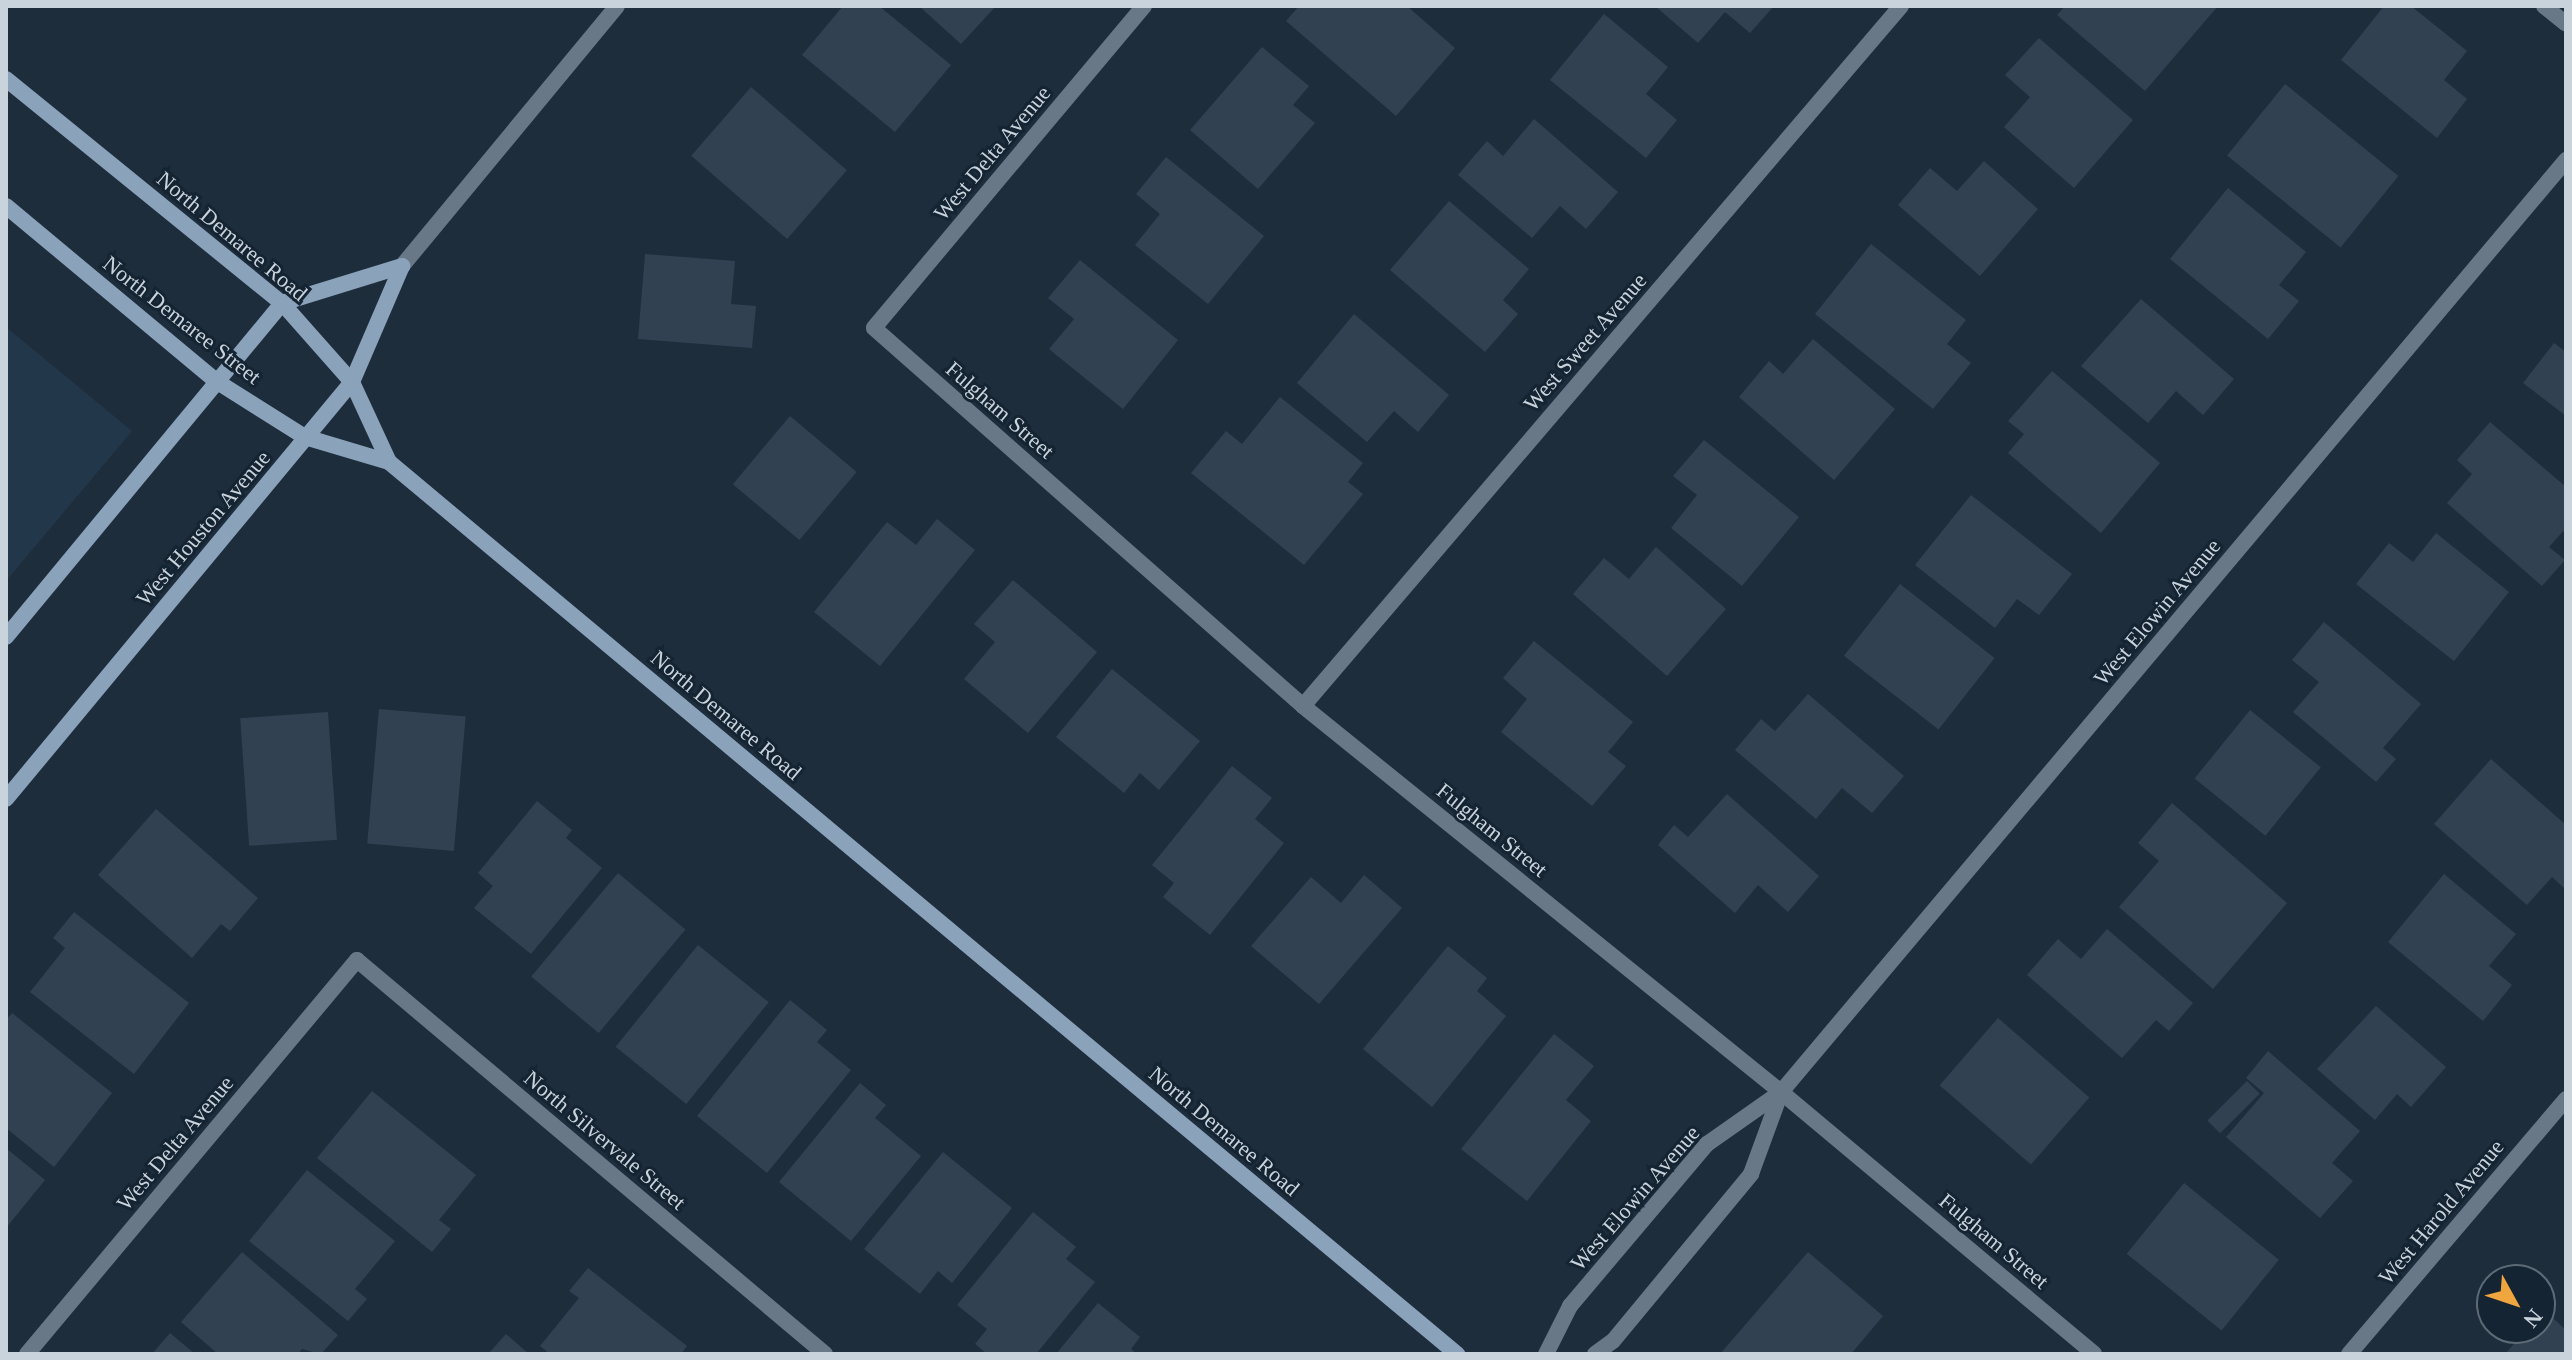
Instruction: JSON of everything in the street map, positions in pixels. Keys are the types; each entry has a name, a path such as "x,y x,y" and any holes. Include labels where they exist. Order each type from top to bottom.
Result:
{"main road":[{"name":"North Demaree Road","path":"6,79 282,303 352,382 389,462 1457,1354"},
{"name":"North Demaree Street","path":"6,206 216,381 305,437 389,462"},
{"path":"6,637 282,303 402,266"},
{"name":"West Houston Avenue","path":"6,799 352,382 402,266"}],"street":[{"name":"West Houston Avenue","path":"402,266 617,6"},
{"name":"West Delta Avenue","path":"874,328 1144,6"},
{"name":"West Sweet Avenue","path":"1303,706 1901,6"},
{"path":"2544,6 2566,24"},
{"name":"West Elowin Avenue","path":"1546,1354 1570,1306 1707,1144 1781,1092 2566,160"},
{"name":"Fulgham Street","path":"874,328 1303,706 1781,1092 2094,1354"},
{"name":"West Delta Avenue","path":"27,1354 357,960"},
{"name":"North Silvervale Street","path":"357,960 815,1351"},
{"name":"West Elowin Avenue","path":"1595,1354 1613,1341 1751,1174 1781,1092"},
{"name":"West Harold Avenue","path":"2349,1354 2566,1099"}],"shaded area":[{"path":"6,327 132,431 6,581"}],"building":[{"path":"843,6 879,6 951,65 895,132 802,55"},
{"path":"919,6 996,6 961,44"},
{"path":"1299,6 1407,6 1455,48 1396,116 1286,21"},
{"path":"1655,6 1774,6 1750,33 1725,12 1698,43"},
{"path":"2065,6 2218,6 2145,91 2057,15"},
{"path":"2384,6 2411,6 2467,51 2444,80 2467,99 2437,138 2341,60"},
{"path":"1604,14 1668,67 1646,94 1677,120 1646,158 1550,80"},
{"path":"2039,38 2133,120 2074,188 2004,127 2030,97 2005,75"},
{"path":"1262,47 1309,86 1293,105 1315,123 1258,189 1190,130"},
{"path":"2285,84 2398,176 2341,247 2227,155"},
{"path":"751,87 847,170 787,239 691,156"},
{"path":"1534,119 1618,192 1586,229 1560,206 1532,238 1458,175 1487,141 1503,156"},
{"path":"1166,157 1264,236 1208,304 1135,245 1160,214 1136,194"},
{"path":"1984,161 2038,209 1980,276 1898,205 1930,168 1957,191"},
{"path":"2228,188 2306,252 2279,285 2299,301 2268,339 2170,259"},
{"path":"1449,201 1529,269 1503,300 1518,314 1485,352 1390,270"},
{"path":"1871,244 1966,320 1947,344 1971,363 1933,409 1815,314"},
{"path":"645,254 735,261 731,304 756,306 752,348 638,339"},
{"path":"1080,260 1178,340 1123,409 1049,349 1074,319 1048,298"},
{"path":"2141,299 2234,379 2203,415 2176,391 2148,423 2081,366"},
{"path":"1354,314 1449,395 1418,432 1394,411 1367,442 1297,383"},
{"path":"1813,339 1895,409 1834,480 1739,397 1769,361 1783,374"},
{"path":"2554,343 2566,352 2566,416 2523,383"},
{"path":"2052,371 2160,463 2101,533 2008,453 2024,434 2008,421"},
{"path":"1280,397 1363,463 1348,482 1363,494 1304,565 1191,473 1226,431 1242,444"},
{"path":"790,416 857,472 799,540 733,484"},
{"path":"2490,422 2566,487 2566,528 2549,547 2565,560 2542,586 2447,503 2472,474 2457,460"},
{"path":"1704,440 1799,517 1742,586 1671,528 1697,495 1673,476"},
{"path":"1971,495 2072,574 2039,615 2017,599 1995,628 1915,565"},
{"path":"937,519 975,550 880,666 814,612 887,522 916,545"},
{"path":"2436,533 2509,592 2454,661 2356,584 2389,543 2413,562"},
{"path":"1656,547 1726,609 1667,676 1573,594 1604,558 1629,579"},
{"path":"1013,580 1097,652 1028,733 964,679 995,642 974,624"},
{"path":"1900,584 1995,658 1939,730 1844,656"},
{"path":"2324,622 2421,704 2383,748 2396,759 2376,782 2293,712 2319,682 2292,660"},
{"path":"1534,641 1633,722 1608,752 1626,766 1592,806 1501,732 1527,699 1503,678"},
{"path":"1112,669 1200,741 1159,790 1140,773 1124,793 1056,737"},
{"path":"1808,694 1904,776 1872,813 1842,788 1816,819 1735,750 1761,719 1775,731"},
{"path":"379,709 466,717 454,851 367,843"},
{"path":"2250,710 2321,767 2265,836 2195,778"},
{"path":"328,712 337,840 249,846 240,718"},
{"path":"2491,759 2566,825 2566,890 2552,877 2527,905 2434,824"},
{"path":"1232,766 1272,798 1255,819 1284,843 1210,935 1163,897 1174,883 1152,865"},
{"path":"1727,794 1819,876 1788,912 1758,885 1735,913 1658,845 1674,825 1688,837"},
{"path":"537,801 572,830 566,838 602,868 531,954 474,908 493,886 478,873"},
{"path":"2172,803 2287,903 2213,989 2119,907 2159,861 2138,843"},
{"path":"156,809 258,898 230,931 221,924 192,958 98,875"},
{"path":"618,873 685,930 599,1033 531,976"},
{"path":"2444,874 2516,934 2489,966 2512,985 2483,1021 2388,942"},
{"path":"1364,875 1402,908 1319,1004 1251,946 1311,877 1341,903"},
{"path":"74,912 189,1003 134,1074 30,992 65,948 53,938"},
{"path":"2107,929 2193,1003 2169,1031 2156,1020 2122,1058 2027,975 2058,939 2081,959"},
{"path":"698,945 769,1002 686,1104 616,1047"},
{"path":"1448,946 1487,978 1477,991 1506,1016 1432,1107 1363,1049"},
{"path":"790,1000 827,1030 817,1042 851,1070 767,1173 697,1116"},
{"path":"2376,1006 2446,1067 2411,1107 2397,1094 2375,1120 2317,1069"},
{"path":"12,1013 112,1093 54,1167 6,1128 6,1020"},
{"path":"1998,1018 2089,1097 2031,1165 1940,1085"},
{"path":"1554,1034 1594,1066 1566,1100 1591,1121 1527,1201 1461,1149"},
{"path":"2268,1051 2360,1131 2332,1163 2353,1181 2320,1218 2226,1137 2264,1093 2246,1078"},
{"path":"2247,1081 2260,1094 2220,1133 2207,1121"},
{"path":"860,1083 886,1105 875,1118 921,1156 851,1241 779,1182"},
{"path":"372,1091 476,1175 439,1220 451,1229 432,1252 317,1158"},
{"path":"6,1148 45,1180 6,1228"},
{"path":"943,1152 1012,1208 952,1283 938,1271 920,1294 864,1249"},
{"path":"307,1170 395,1241 355,1289 367,1299 348,1321 249,1241"},
{"path":"2184,1183 2279,1260 2222,1330 2127,1254"},
{"path":"1033,1212 1076,1247 1066,1259 1095,1282 1036,1354 987,1354 975,1344 987,1329 957,1305"},
{"path":"242,1252 338,1335 321,1354 302,1349 298,1354 218,1354 181,1322"},
{"path":"1808,1252 1883,1316 1851,1354 1720,1354"},
{"path":"588,1268 687,1346 681,1354 550,1354 540,1346 579,1298 569,1291"},
{"path":"1098,1303 1140,1337 1131,1349 1137,1354 1056,1354"},
{"path":"2556,1321 2566,1330 2566,1354 2505,1354 2514,1344 2556,1344"},
{"path":"170,1333 195,1354 152,1354"},
{"path":"506,1334 529,1354 488,1354"}]}
